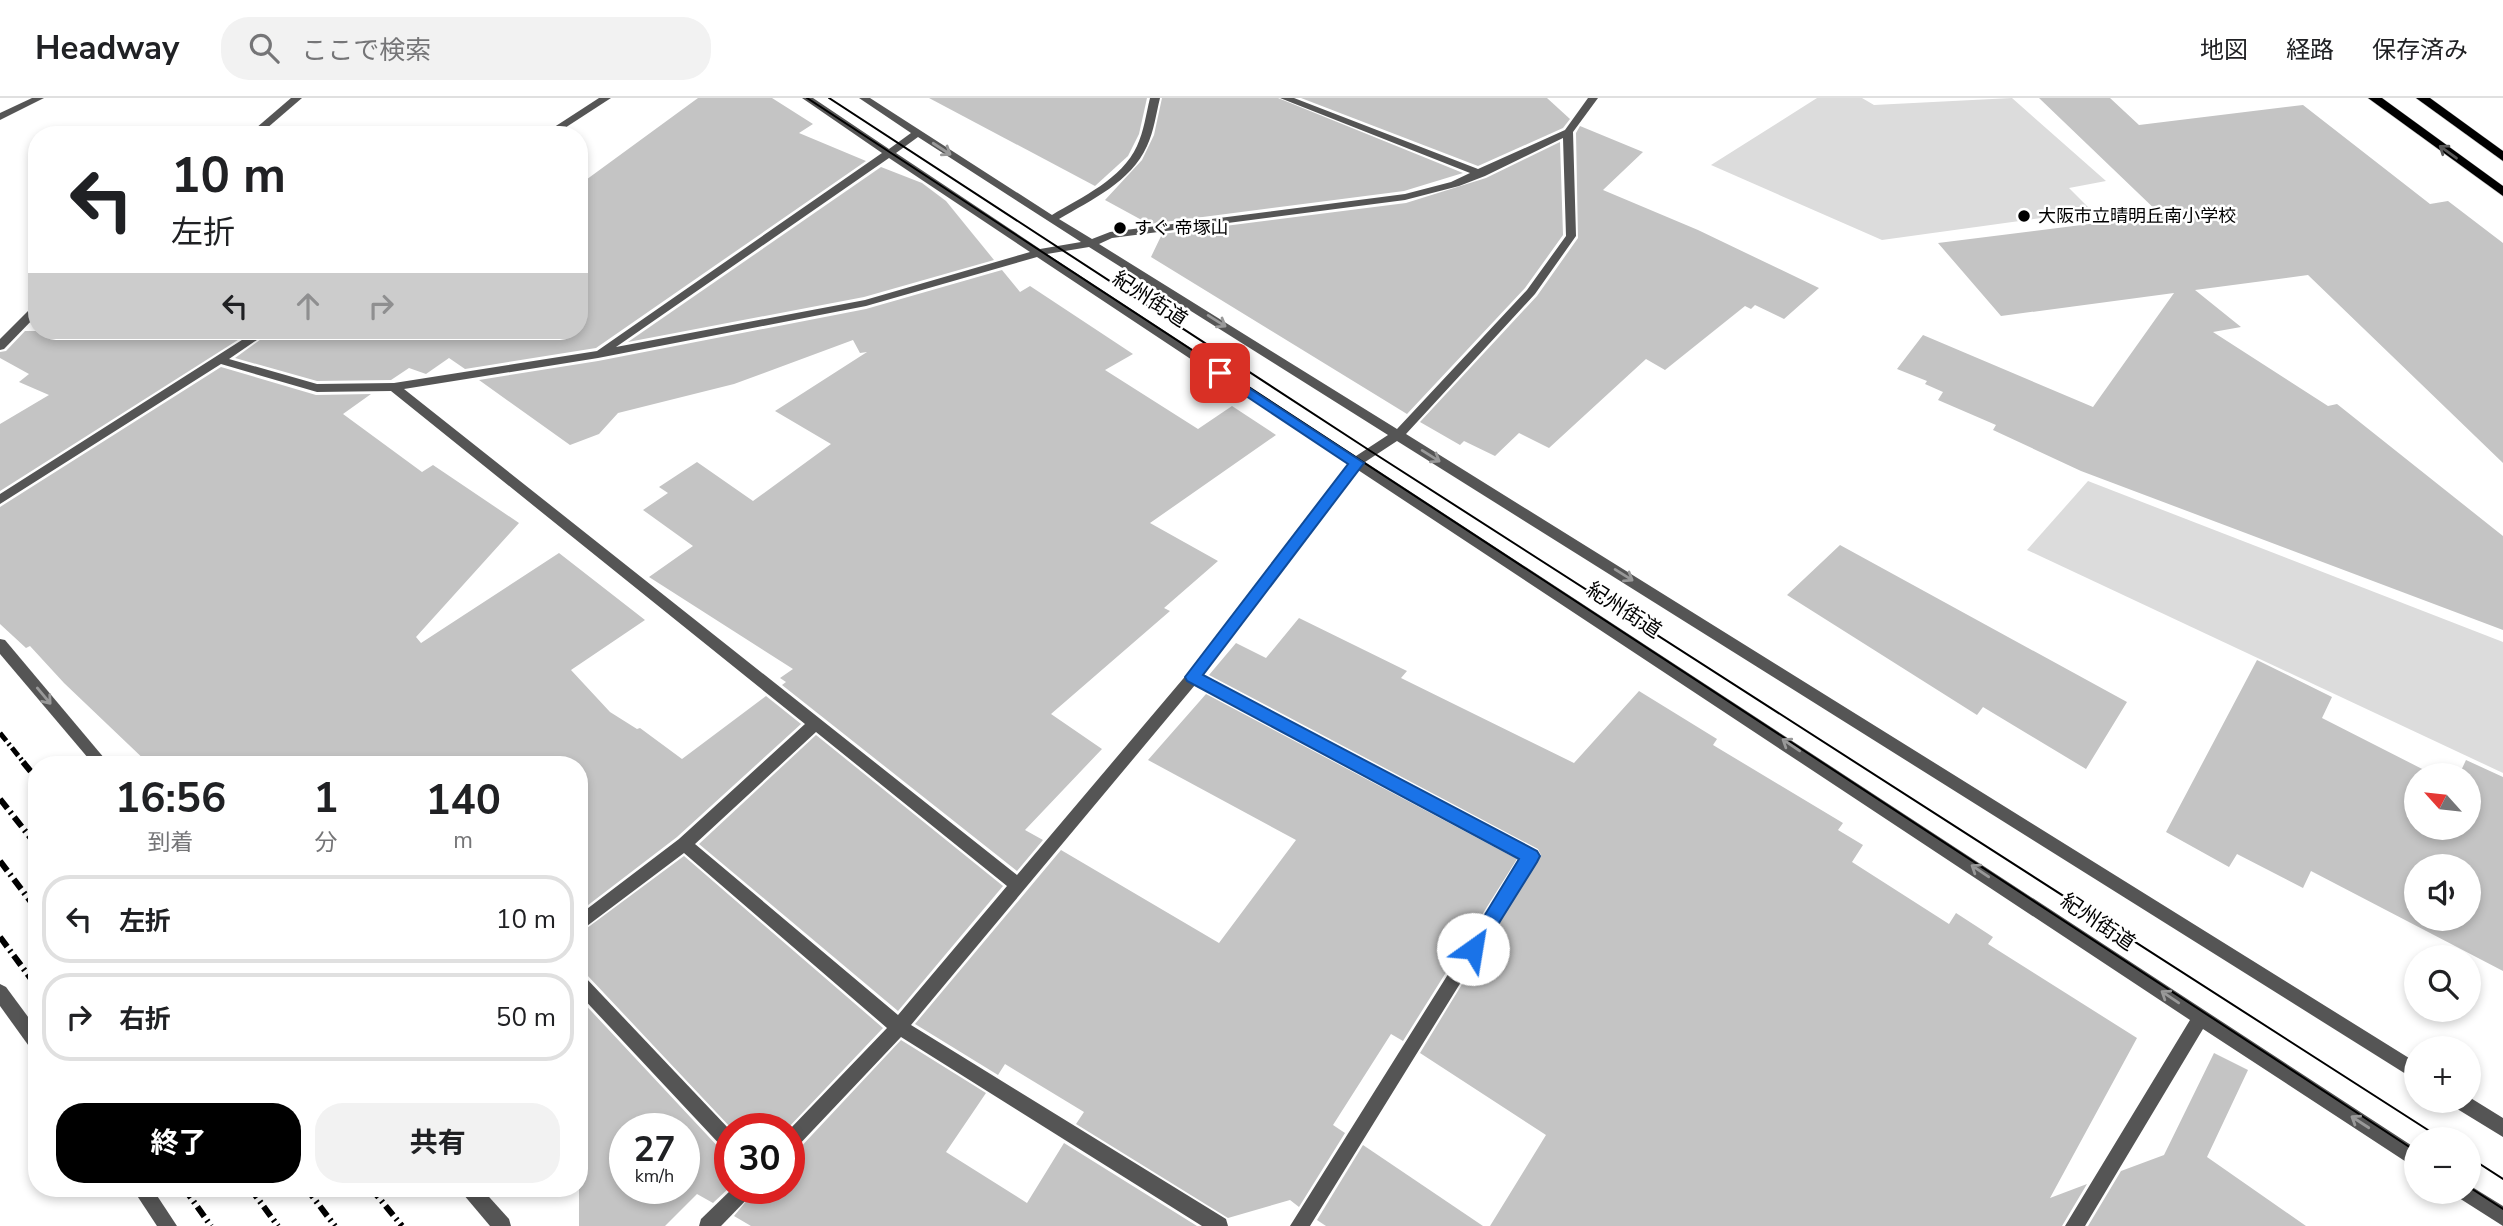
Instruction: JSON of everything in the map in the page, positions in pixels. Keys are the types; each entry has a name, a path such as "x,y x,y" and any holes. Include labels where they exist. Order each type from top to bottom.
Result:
{"main road":[{"path":"2374,98 2503,192"},
{"path":"2422,98 2503,157"}],"street":[{"path":"0,117 39,98"},
{"path":"264,126 297,98"},
{"path":"561,126 606,98"},
{"name":"紀州街道","path":"807,98 1038,253 2404,1151"},
{"name":"紀州街道","path":"864,98 1052,219 2404,1065"},
{"path":"1052,219 1107,184 1134,160 1147,133 1155,98"},
{"path":"1285,98 1481,174"},
{"path":"221,360 317,388 394,387 598,354 866,303 1038,253 1092,243 1110,235 1186,223 1405,197 1481,174 1568,132 1593,98"},
{"path":"805,1126 899,1027 1016,884 1193,677 1357,463 1398,435 1531,292 1571,236 1568,132"},
{"path":"598,354 918,133"},
{"path":"0,345 28,317"},
{"path":"0,500 251,340"},
{"path":"394,387 1016,884"},
{"path":"0,644 95,756"},
{"path":"1193,677 1531,856 1299,1226"},
{"path":"588,918 684,844 815,724"},
{"path":"684,844 899,1027 1219,1226"},
{"path":"0,992 28,1031"},
{"path":"588,992 714,1126"},
{"path":"2074,1226 2201,1017"},
{"path":"2479,1113 2503,1128"},
{"path":"147,1197 167,1226"},
{"path":"477,1197 502,1226"},
{"path":"2481,1203 2503,1217"},
{"path":"708,1226 730,1204"}],"shaded area":[{"path":"1817,98 1862,98 1874,105 2012,98 2106,181 2069,188 2092,211 1882,240 1711,165"},
{"path":"2088,481 2503,642 2503,773 2482,763 2027,550"}],"building":[{"path":"698,98 772,98 813,124 799,133 866,161 596,348 465,369 449,358 426,374 409,368 391,380 317,381 235,358 260,340 588,340 588,178"},
{"path":"929,98 1147,98 1139,134 1128,156 1095,186"},
{"path":"1162,98 1278,98 1463,173 1404,191 1149,224 1105,200 1142,160 1154,135"},
{"path":"1301,98 1547,98 1570,119 1563,128 1478,166"},
{"path":"2039,98 2110,98 2139,125 2303,105 2430,204 2448,201 2503,243 2503,463 2308,275 2195,290 2241,327 2213,332 2328,406 2337,404 2503,536 2503,630 2081,471 1993,430 1996,425 1938,400 1943,392 1925,384 1927,381 1897,369 1923,335 2093,407 2174,293 2001,316 1938,243 2161,215"},
{"path":"1580,126 1643,152 1603,190 1698,230 1819,288 1784,319 1755,305 1751,309 1745,306 1665,370 1646,359 1549,448 1519,433 1495,456 1464,441 1460,445 1420,422 1537,296 1578,238 1576,133"},
{"path":"1560,142 1563,235 1525,288 1407,414 1151,257 1162,234 1406,203 1486,178"},
{"path":"881,167 922,183 946,201 994,260 864,297 628,342"},
{"path":"1002,270 1020,292 1030,286 1133,354 1105,370 1198,429 1232,406 1276,435 1150,523 1218,561 1164,608 1170,611 1051,714 1102,749 1025,830 1043,840 1017,871 782,685 786,682 780,678 793,669 649,577 693,546 643,510 668,493 659,487 697,462 753,501 831,444 775,411 867,352 860,353 853,340 734,384 618,413 599,434 570,445 479,380 598,361 866,309"},
{"path":"25,331 28,331 28,340 238,340 0,491 0,424 49,395 19,382 29,374 0,358 0,352 6,351"},
{"path":"221,367 316,395 371,394 343,414 422,472 433,465 519,523 416,637 421,643 559,553 645,620 571,670 610,712 637,729 640,728 682,759 766,696 801,724 677,837 588,905 588,756 141,756 64,683 30,646 26,648 0,624 0,507"},
{"path":"1840,545 2127,702 2086,769 1983,707 1977,715 1787,595"},
{"path":"1299,618 1407,671 1401,678 1574,763 1639,691 1717,739 1713,745 1843,823 1838,830 1863,845 1852,862 1949,924 1956,913 1993,937 1988,944 2137,1038 2050,1198 2087,1184 2062,1226 1490,1226 1546,1135 1420,1053 1541,855 1538,849 1209,675 1236,643 1266,658"},
{"path":"2257,660 2332,697 2322,718 2410,763 2404,763 2404,840 2482,840 2482,767 2503,777 2503,971 2481,960 2481,945 2453,945 2426,931 2481,931 2481,854 2404,854 2404,919 2311,871 2303,888 2237,854 2229,867 2166,832"},
{"path":"1206,694 1517,859 1403,1041 1391,1034 1333,1125 1345,1133 1299,1207 1290,1200 1228,1218 1076,1124 1084,1112 1005,1064 998,1075 915,1024 1061,850 1219,943 1296,840 1148,760"},
{"path":"816,735 1003,886 898,1011 699,844"},
{"path":"684,856 883,1028 802,1113 717,1113 588,976 588,927"},
{"path":"588,1008 686,1113 609,1113 609,1204 687,1204 665,1226 579,1226 579,1197 588,1197"},
{"path":"901,1040 986,1093 946,1152 1027,1203 1064,1143 1197,1226 751,1226 734,1216 744,1204 805,1204 805,1142"},
{"path":"2214,1053 2248,1070 2207,1157 2306,1226 2088,1226 2121,1171 2164,1155"},
{"path":"700,1127 714,1142 713,1203 700,1196"},
{"path":"1363,1145 1483,1226 1326,1226 1317,1220"}],"tram line":[{"path":"807,98 2404,1143"},
{"path":"829,98 1372,452 2423,1127"},
{"path":"2481,1165 2503,1179"},
{"path":"2481,1195 2503,1209"}],"railway":[{"path":"0,733 25,764"},
{"path":"23,762 28,768"},
{"path":"0,799 28,835"},
{"path":"0,861 28,898"},
{"path":"0,937 28,975"},
{"path":"190,1197 211,1226"},
{"path":"257,1197 278,1226"},
{"path":"313,1197 335,1226"},
{"path":"378,1197 402,1226"}],"place":[{"name":"大阪市立晴明丘南小学校","path":"2024,216"},
{"name":"すぐ 帝塚山","path":"1120,228"}],"route":[{"path":"1220,373 1357,463 1193,677 1531,856 1473,949"}]}
